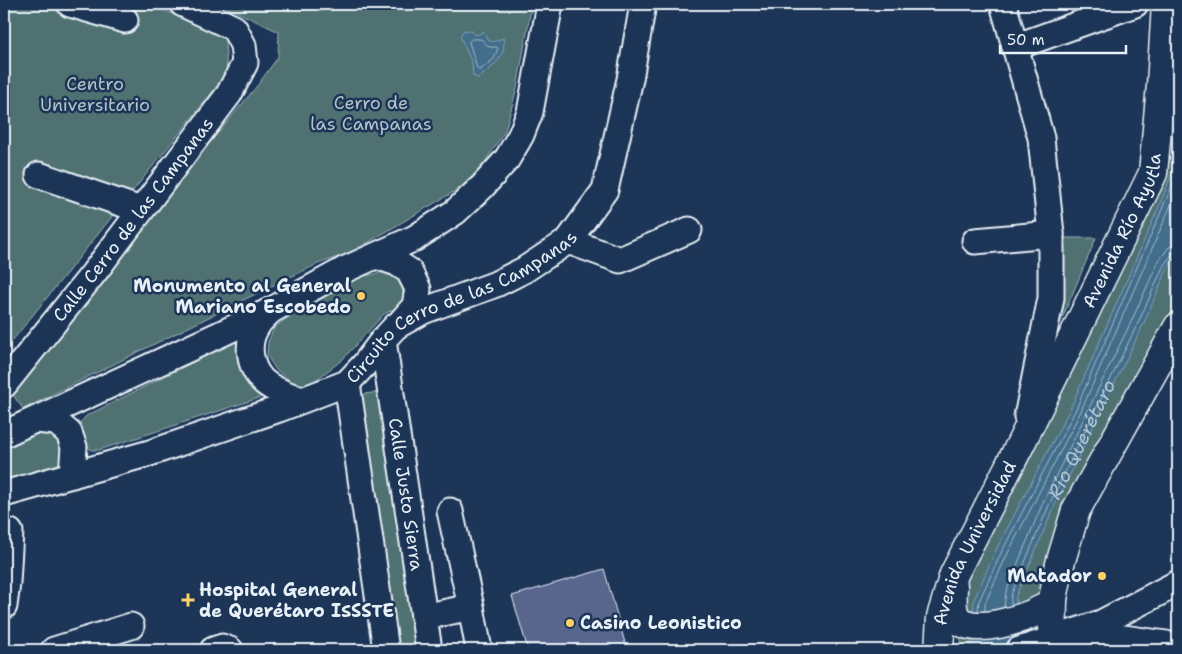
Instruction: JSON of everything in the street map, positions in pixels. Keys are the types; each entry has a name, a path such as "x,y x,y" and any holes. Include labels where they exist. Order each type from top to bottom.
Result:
{"main road":[{"name":"Avenida Río Ayutla","path":"1022,441 1152,174 1162,85 1166,4"},
{"path":"1043,647 1060,564 1076,510 1178,327"},
{"name":"Avenida Universidad","path":"939,650 941,617 954,574 1022,441"},
{"path":"954,574 952,601 956,617 967,624 981,627 1006,623 1043,609 1053,599"}],"street":[{"path":"70,4 100,8 125,20"},
{"name":"Calle Cerro de las Campanas","path":"4,385 229,94 245,63 243,45 234,28 183,4"},
{"path":"4,434 270,311 344,270 415,238 455,212 482,187 507,159 520,134 530,112 550,4"},
{"path":"641,15 646,20 653,4"},
{"path":"1003,4 1041,138 1051,234 1051,298 1040,361 1022,441"},
{"path":"1015,47 1135,4"},
{"name":"Circuito Cerro de las Campanas","path":"4,494 157,450 346,383 364,365 389,333 423,311 496,284 524,270 568,241 605,190 630,79 641,15"},
{"path":"39,175 141,210"},
{"path":"568,241 620,260 689,230"},
{"path":"974,240 1051,234"},
{"path":"376,256 409,271 418,289 415,306 389,333"},
{"path":"270,311 256,327 250,345 252,365 263,381 301,400"},
{"name":"Calle Justo Sierra","path":"389,333 429,650"},
{"path":"346,383 386,650"},
{"path":"36,420 56,422 69,433 74,447 72,475"},
{"path":"450,511 479,650"},
{"path":"4,606 10,532"},
{"path":"1043,647 1101,623 1178,583"},
{"path":"424,617 471,606"},
{"path":"1101,623 1128,623 1157,631 1178,642"},
{"path":"54,650 131,626"},
{"path":"1043,647 1075,645 1116,637 1166,644 1178,649"},
{"path":"213,650 222,647 230,650"}],"green space":[{"name":"Centro Universitario","path":"4,4 149,4 225,36 227,74 4,351"},
{"name":"Cerro de las Campanas","path":"220,4 532,4 517,88 505,131 481,168 460,188 352,252 318,264 282,281 23,409 13,395 24,377 194,162 257,86 278,57 279,32"},
{"path":"1178,88 1178,310 1072,499 1031,619 1030,650 961,650 961,587 1177,145"},
{"path":"1059,238 1096,238 1051,345"},
{"path":"389,271 399,277 403,291 402,305 384,314 342,360 309,385 292,382 276,370 267,356 268,342 274,328 287,318 360,277"},
{"path":"239,339 268,395 99,450 91,450 85,442 80,423 86,416"},
{"path":"379,392 421,650 392,650 350,396"},
{"path":"56,422 74,463 4,494 4,434"}],"water":[{"path":"464,30 472,31 474,35 484,31 487,39 492,42 503,38 504,45 501,56 493,66 478,78 473,76 472,63 460,36"},
{"name":"Río Querétaro","path":"1178,158 1178,253 1168,267 1143,325 1055,505 1016,596 1015,650 971,650 974,600 996,550 1071,407 1158,209"}],"building":[{"name":"Casino Leonistico","path":"604,569 627,650 528,650 512,596"}],"place":[{"name":"Monumento al General Mariano Escobedo","path":"361,296"},
{"name":"Matador","path":"1102,576"},
{"name":"Hospital General de Querétaro ISSSTE","path":"188,600"},
{"name":"Casino Leonistico","path":"570,623"}]}
